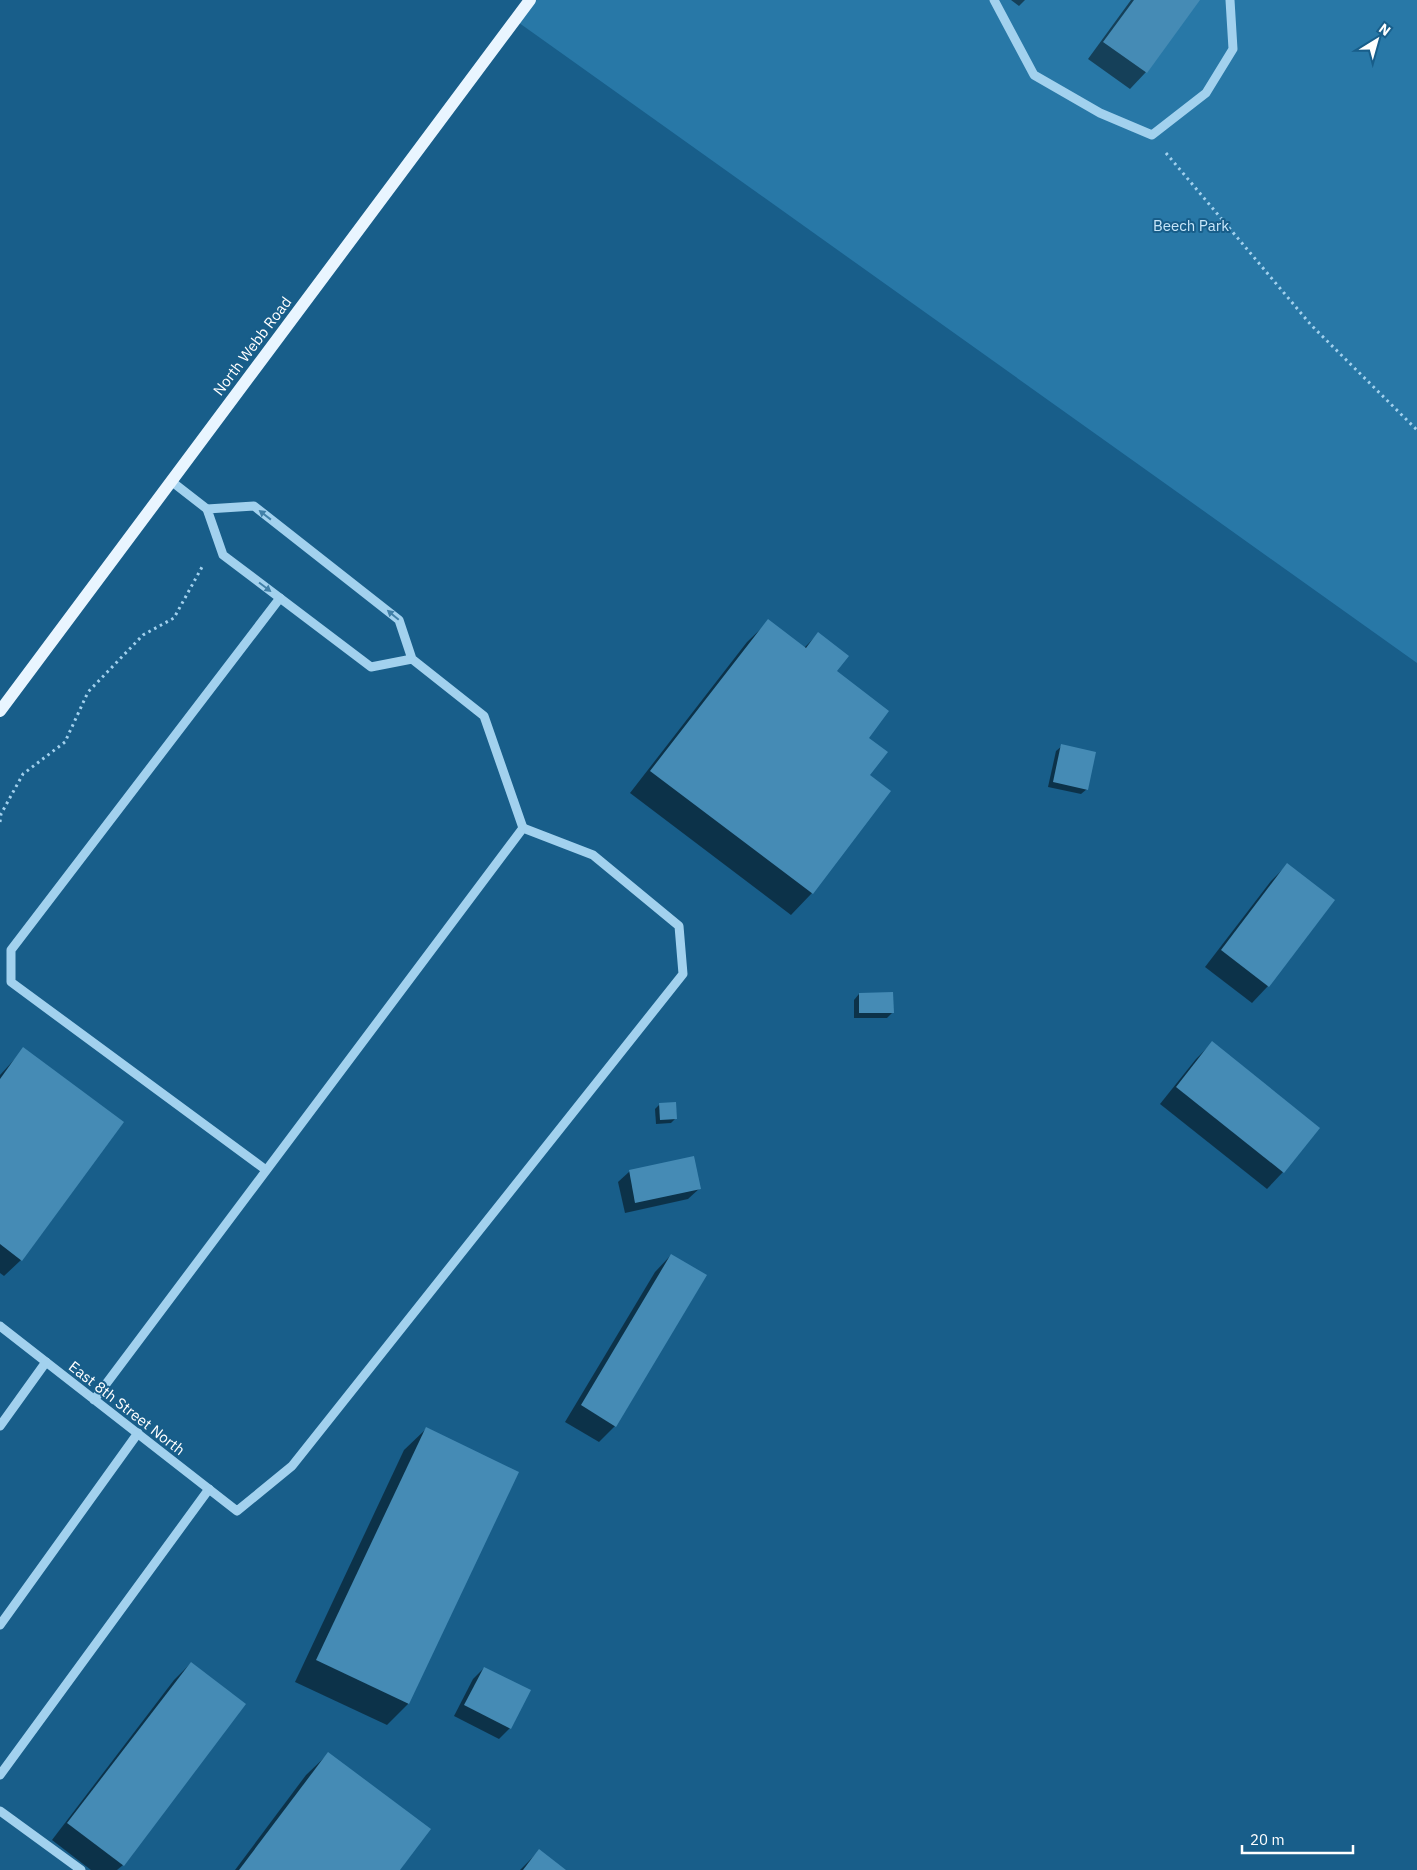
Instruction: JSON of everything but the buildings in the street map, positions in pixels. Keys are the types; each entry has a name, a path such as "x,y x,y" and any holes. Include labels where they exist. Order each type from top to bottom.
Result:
{"main road":[{"name":"North Webb Road","path":"0,711 530,0"}],"street":[{"path":"994,0 1034,75 1100,113 1152,135 1206,93 1234,49 1230,0"},
{"path":"171,481 207,509 222,555 371,667 412,659"},
{"path":"94,1400 523,828 484,716 412,659 399,620 254,506 207,509"},
{"path":"266,1170 11,982 11,950 280,598"},
{"name":"East 8th Street North","path":"0,1326 237,1511 292,1466 683,974 679,926 593,855 523,828"},
{"path":"0,1426 46,1362"},
{"path":"0,1625 138,1433"},
{"path":"0,1775 209,1490"},
{"path":"0,1811 81,1870"}],"path":[{"path":"1152,135 1310,325 1417,430"},
{"path":"0,822 1,814 22,774 64,742 88,692 143,635 174,618 205,561 222,555"}],"green space":[{"name":"Beech Park","path":"530,0 1417,0 1417,663 515,20"}]}
